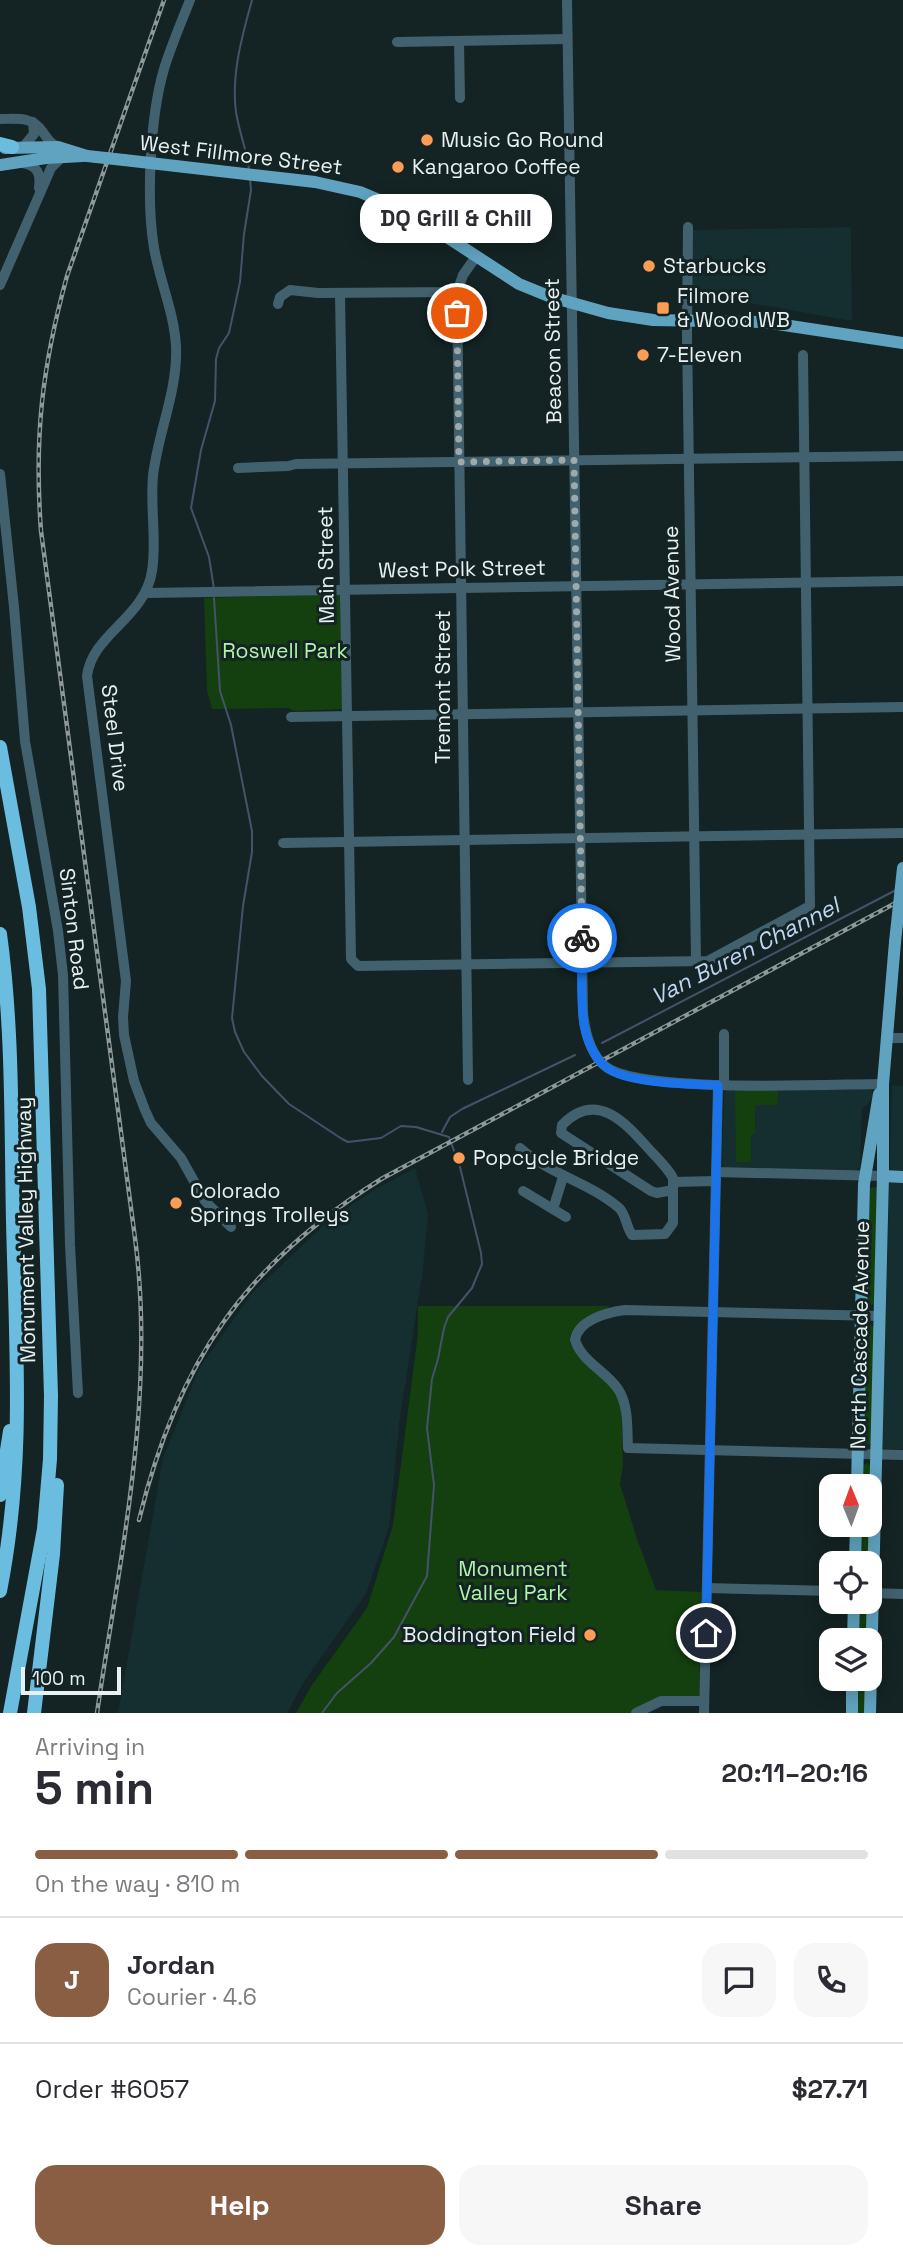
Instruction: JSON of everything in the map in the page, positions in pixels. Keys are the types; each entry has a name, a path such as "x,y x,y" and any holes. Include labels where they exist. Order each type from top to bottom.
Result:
{"highway":[{"name":"Monument Valley Highway","path":"0,747 29,906 40,1003 51,1396 44,1530 10,1713"},
{"name":"Monument Valley Highway","path":"0,934 8,1016 18,1436 15,1490 0,1591"},
{"path":"0,1495 11,1423 17,1356"},
{"path":"34,1713 56,1521 57,1470 51,1396"}],"main road":[{"name":"West Fillmore Street","path":"9,146 345,188 386,201 410,213 475,258 519,284 572,303 629,317 653,320 764,322 903,343"},
{"name":"West Fillmore Street","path":"0,165 22,163 60,152"},
{"name":"North Cascade Avenue","path":"873,1551 883,1084 903,868"},
{"name":"North Cascade Avenue","path":"857,1474 865,1176 874,1119 883,1084"},
{"path":"874,1119 876,1163 883,1176 903,1177"},
{"name":"North Cascade Avenue","path":"870,1713 871,1614"},
{"path":"852,1691 852,1713"}],"street":[{"name":"Steel Drive","path":"190,0 163,71 155,118 152,163 153,239 172,316 176,358 174,382 153,477 154,555 147,593 96,651 88,676 126,981 124,1035 134,1081 151,1123 181,1157 205,1201 231,1227"},
{"name":"Beacon Street","path":"567,0 583,1013 586,1032 596,1055 611,1071 659,1082 721,1085"},
{"path":"397,41 566,39"},
{"path":"459,41 460,97"},
{"path":"0,119 33,122 60,152 0,285"},
{"path":"9,146 33,136 33,122"},
{"path":"22,163 32,165 37,170 40,178 38,196"},
{"name":"Wood Avenue","path":"688,227 696,961"},
{"path":"278,304 280,297 290,290 340,293 457,292 463,275 475,258"},
{"name":"Tremont Street","path":"457,292 468,1080"},
{"name":"Main Street","path":"340,293 353,962 358,966 467,965"},
{"path":"467,965 708,961 810,906 803,355"},
{"path":"238,468 344,463 459,462 479,457 689,460 903,456"},
{"name":"Sinton Road","path":"0,474 24,741 58,931 63,975 70,1245 78,1393"},
{"name":"West Polk Street","path":"147,593 903,581"},
{"path":"291,717 903,707"},
{"path":"283,843 580,836 903,833"},
{"path":"704,1713 716,1180 723,1034"},
{"path":"888,1038 903,1038"},
{"path":"721,1085 883,1084"},
{"path":"520,1148 563,1177 579,1182 620,1208 632,1235 662,1235 669,1232 673,1223 677,1185 670,1171 625,1122 611,1114 584,1112 562,1125 561,1133 628,1174 645,1188 657,1193 677,1185 689,1186 716,1180 883,1176"},
{"path":"553,1209 563,1177"},
{"path":"523,1191 566,1217"},
{"path":"879,1316 616,1311 585,1324 577,1332 575,1340 581,1352 613,1382 621,1394 625,1408 628,1448 903,1455"},
{"path":"707,1588 819,1591"},
{"path":"882,1593 903,1594"},
{"path":"636,1713 661,1701 704,1701"}],"shaded area":[{"path":"851,227 852,321 743,302 692,303 690,230"},
{"path":"892,1085 903,1086 903,1449 885,1449 882,1446"},
{"path":"727,1089 871,1089 874,1098 862,1109 860,1167 853,1172 725,1169 722,1163 724,1093"},
{"path":"415,1168 428,1214 423,1269 399,1425 389,1527 366,1594 305,1680 287,1713 118,1713 163,1458 199,1369 251,1294 328,1221 374,1190"}],"green space":[{"name":"Roswell Park","path":"340,594 342,709 212,709 207,690 204,598"},
{"path":"735,1089 778,1089 778,1105 755,1105 751,1162 736,1162"},
{"path":"872,1187 878,1188 875,1304 869,1306 867,1305"},
{"name":"Monument Valley Park","path":"418,1306 610,1306 576,1327 571,1334 570,1343 577,1354 613,1386 621,1404 623,1465 620,1484 656,1590 701,1592 697,1697 660,1697 630,1713 296,1713 312,1685 367,1608 393,1525 418,1334"},
{"path":"870,1324 875,1328 872,1443 866,1445 863,1444 865,1327"},
{"path":"867,1463 872,1467 872,1474 861,1474 861,1467"},
{"path":"860,1537 870,1537 869,1551 859,1551"},
{"path":"858,1614 867,1614 868,1628 858,1628"},
{"path":"856,1691 867,1691 866,1713 855,1713"}],"waterway":[{"path":"249,170 236,112 235,84 241,42 252,0"},
{"path":"214,589 209,557 191,508 201,450 215,401 216,359 219,348 229,333 240,282 250,179"},
{"path":"214,598 220,691 231,725 252,831 252,852 243,906 232,1018 235,1032 244,1052 289,1104 348,1142 381,1138 401,1126 416,1127 449,1137 460,1167 481,1253 482,1264 472,1288 448,1317 432,1379 427,1428 434,1485 427,1576 394,1637 371,1663 337,1693 322,1713"},
{"name":"Van Buren Channel","path":"602,1043 896,890"},
{"name":"Van Buren Channel","path":"442,1132 450,1117 462,1109 575,1055"}],"railway":[{"path":"97,1713 132,1476 141,1357 140,1298 135,1238 41,531 40,433 51,341 67,276 164,0"},
{"path":"139,1520 174,1412 197,1365 224,1322 255,1282 292,1245 334,1211 383,1178 903,899"}],"way so far":[{"path":"457,313 459,462 574,460 582,938"}],"place":[{"name":"Music Go Round","path":"427,140"},
{"name":"Kangaroo Coffee","path":"398,167"},
{"name":"Starbucks","path":"649,266"},
{"name":"Filmore & Wood WB","path":"663,308"},
{"name":"DQ Grill & Chill","path":"457,313"},
{"name":"7-Eleven","path":"643,355"},
{"name":"Popcycle Bridge","path":"459,1158"},
{"name":"Colorado Springs Trolleys","path":"176,1203"},
{"name":"Boddington Field","path":"590,1635"}],"route":[{"path":"582,938 584,1023 591,1045 604,1066 611,1071 659,1082 718,1085 706,1633"}]}
